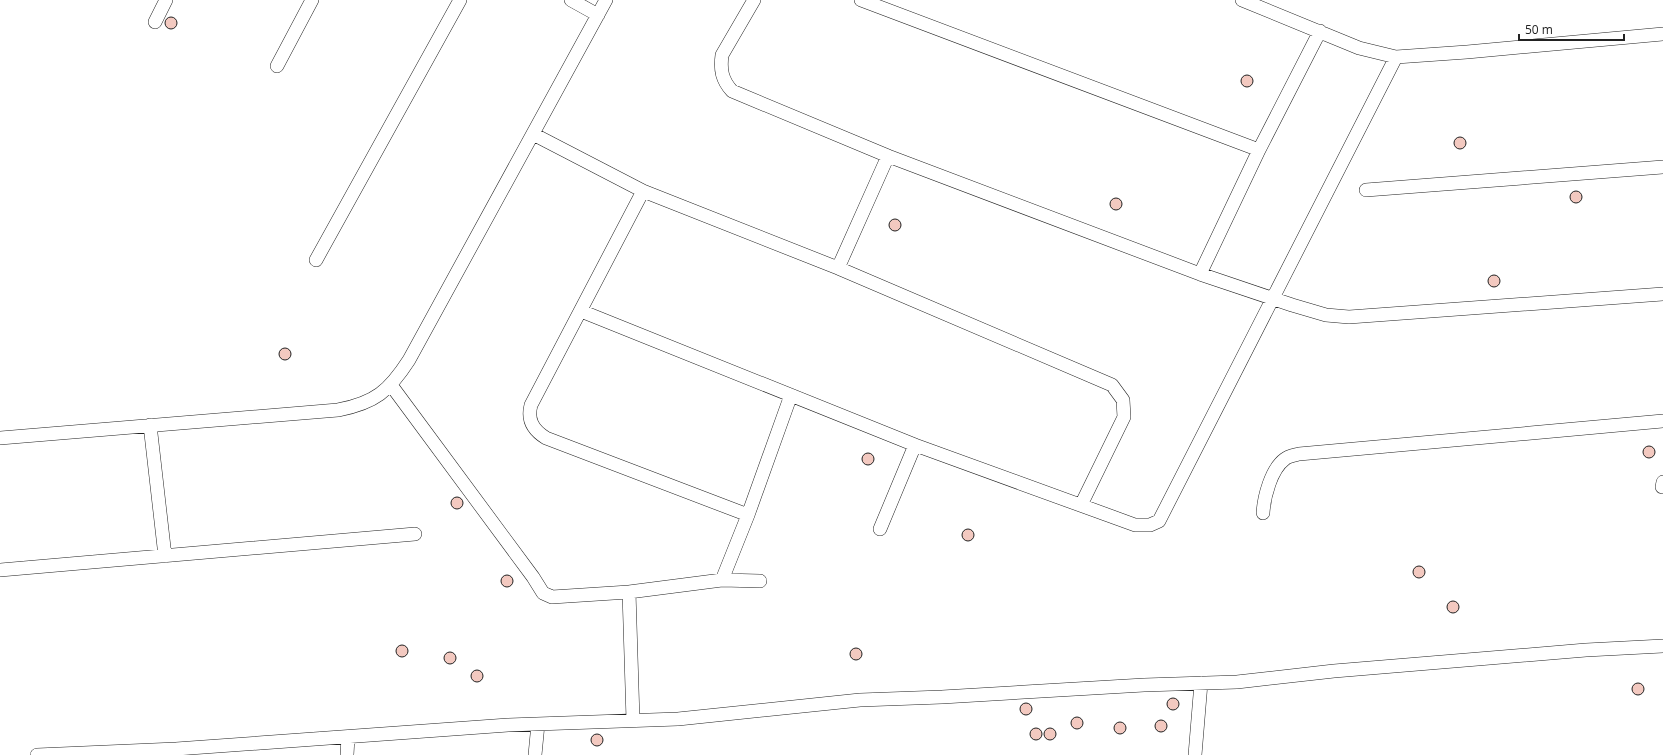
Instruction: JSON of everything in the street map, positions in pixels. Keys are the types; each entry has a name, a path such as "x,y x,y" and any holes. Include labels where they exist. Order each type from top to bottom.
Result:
{"street":[{"path":"155,22 166,0"},
{"path":"277,66 312,0"},
{"path":"316,260 460,0"},
{"path":"571,0 598,14"},
{"path":"0,438 338,410 364,404 377,398 391,386 409,360 606,0"},
{"path":"754,0 722,55 720,66 722,76 732,91 888,156 1200,274 1271,298 1326,315 1349,318 1663,294"},
{"path":"861,0 1259,150"},
{"path":"1242,0 1359,48 1396,57 1663,34"},
{"path":"1200,274 1259,150 1320,31"},
{"path":"581,311 916,445 1135,525 1150,525 1159,521 1271,298 1396,57"},
{"path":"533,134 643,191 838,268 1112,385 1123,400 1124,417 1082,505"},
{"path":"838,268 888,156"},
{"path":"1366,190 1663,167"},
{"path":"643,191 531,405 528,414 533,427 546,438 748,515"},
{"path":"391,386 533,577 543,593 552,597 629,592 722,580 760,581"},
{"path":"722,580 748,515 791,396"},
{"path":"1263,513 1268,486 1277,468 1285,459 1299,454 1663,421"},
{"path":"150,425 165,556"},
{"path":"880,529 916,445"},
{"path":"0,570 415,534"},
{"path":"629,592 633,720"},
{"path":"37,755 156,752 538,724 678,719 860,700 942,697 1144,685 1237,682 1334,671 1508,656 1663,646"},
{"path":"1195,755 1201,683"},
{"path":"535,755 538,724"},
{"path":"346,755 348,738"}],"building":[{"path":"171,17 175,19 177,23 175,27 171,29 167,27 165,23 167,19"},
{"path":"1245,75 1249,75 1253,81 1249,87 1245,87 1241,83 1241,79"},
{"path":"1458,137 1462,137 1466,143 1462,149 1458,149 1454,145 1454,141"},
{"path":"1576,191 1580,193 1582,197 1580,201 1576,203 1572,201 1570,197 1572,193"},
{"path":"1114,198 1118,198 1122,204 1118,210 1114,210 1110,206 1110,202"},
{"path":"895,219 899,221 901,225 899,229 895,231 891,229 889,225 891,221"},
{"path":"1492,275 1496,275 1500,281 1496,287 1492,287 1488,283 1488,279"},
{"path":"283,348 287,348 291,354 287,360 283,360 279,356 279,352"},
{"path":"1647,446 1651,446 1655,452 1651,458 1647,458 1643,454 1643,450"},
{"path":"866,453 870,453 874,459 870,465 866,465 862,461 862,457"},
{"path":"457,497 461,499 463,503 461,507 457,509 453,507 451,503 453,499"},
{"path":"966,529 970,529 974,535 970,541 966,541 962,537 962,533"},
{"path":"1419,566 1423,568 1425,572 1423,576 1419,578 1415,576 1413,572 1415,568"},
{"path":"507,575 511,577 513,581 511,585 507,587 503,585 501,581 503,577"},
{"path":"1451,601 1455,601 1459,607 1455,613 1451,613 1447,609 1447,605"},
{"path":"402,645 406,647 408,651 406,655 402,657 398,655 396,651 398,647"},
{"path":"856,648 860,650 862,654 860,658 856,660 852,658 850,654 852,650"},
{"path":"450,652 454,654 456,658 454,662 450,664 446,662 444,658 446,654"},
{"path":"475,670 479,670 483,676 479,682 475,682 471,678 471,674"},
{"path":"1638,683 1642,685 1644,689 1642,693 1638,695 1634,693 1632,689 1634,685"},
{"path":"1171,698 1175,698 1179,704 1175,710 1171,710 1167,706 1167,702"},
{"path":"1026,703 1030,705 1032,709 1030,713 1026,715 1022,713 1020,709 1022,705"},
{"path":"1077,717 1081,719 1083,723 1081,727 1077,729 1073,727 1071,723 1073,719"},
{"path":"1159,720 1163,720 1167,726 1163,732 1159,732 1155,728 1155,724"},
{"path":"1118,722 1122,722 1126,728 1122,734 1118,734 1114,730 1114,726"},
{"path":"1034,728 1038,728 1042,734 1038,740 1034,740 1030,736 1030,732"},
{"path":"1050,728 1054,730 1056,734 1054,738 1050,740 1046,738 1044,734 1046,730"},
{"path":"597,734 601,736 603,740 601,744 597,746 593,744 591,740 593,736"}]}
